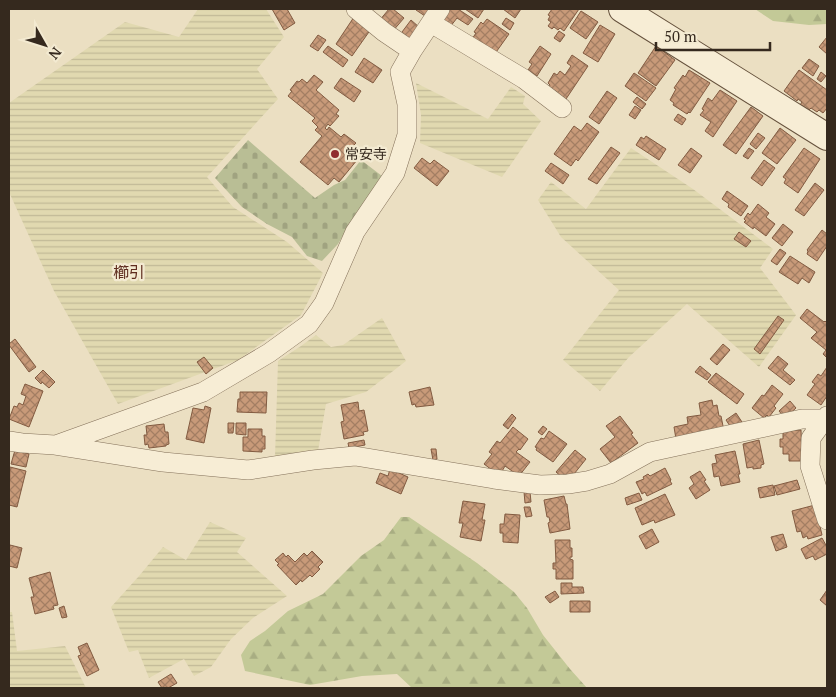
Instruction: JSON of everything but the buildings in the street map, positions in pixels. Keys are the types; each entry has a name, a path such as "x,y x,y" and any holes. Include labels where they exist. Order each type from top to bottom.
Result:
{"main road":[{"path":"622,9 827,137"}],"street":[{"path":"356,9 384,32 412,51"},
{"path":"55,446 203,392 269,353 309,324 324,303 355,232 395,173 407,135 407,104 400,72 435,16 562,108"},
{"path":"9,441 163,462 248,470 355,456 540,485 587,481 610,474 650,452 802,418 826,418"},
{"path":"826,418 812,438 810,466 827,520"}],"shaded area":[{"path":"198,9 266,9 284,37 257,69 278,99 207,177 233,207 287,242 323,273 301,315 238,360 118,404 54,291 9,192 9,103 125,22 179,37"},
{"path":"416,83 488,119 511,87 525,96 523,104 541,121 502,177 420,143 421,115"},
{"path":"631,148 693,189 773,249 760,268 796,315 759,367 687,304 629,357 600,391 563,360 619,290 561,237 538,200 551,182 586,209"},
{"path":"382,318 406,361 366,392 326,404 318,451 275,457 278,361 316,335 331,347 343,345"},
{"path":"210,522 246,538 237,552 287,596 253,618 231,639 211,667 194,676 184,659 149,678 138,650 129,652 111,607 163,547 186,560"},
{"path":"9,612 12,612 17,651 65,646 86,688 9,688"}],"green space":[{"path":"755,9 827,9 827,24 809,25 773,21"},
{"path":"248,140 315,198 345,180 361,160 382,176 379,184 356,213 338,244 322,261 307,256 292,237 267,224 242,207 215,178"},
{"path":"401,517 409,517 477,563 514,592 527,608 543,635 587,688 412,688 397,674 362,676 310,685 245,671 241,655 250,641 288,611 323,594 361,556 384,540"}],"place":[{"name":"常安寺","path":"335,154"}],"district":[{"name":"櫛引","path":"129,272"}]}
